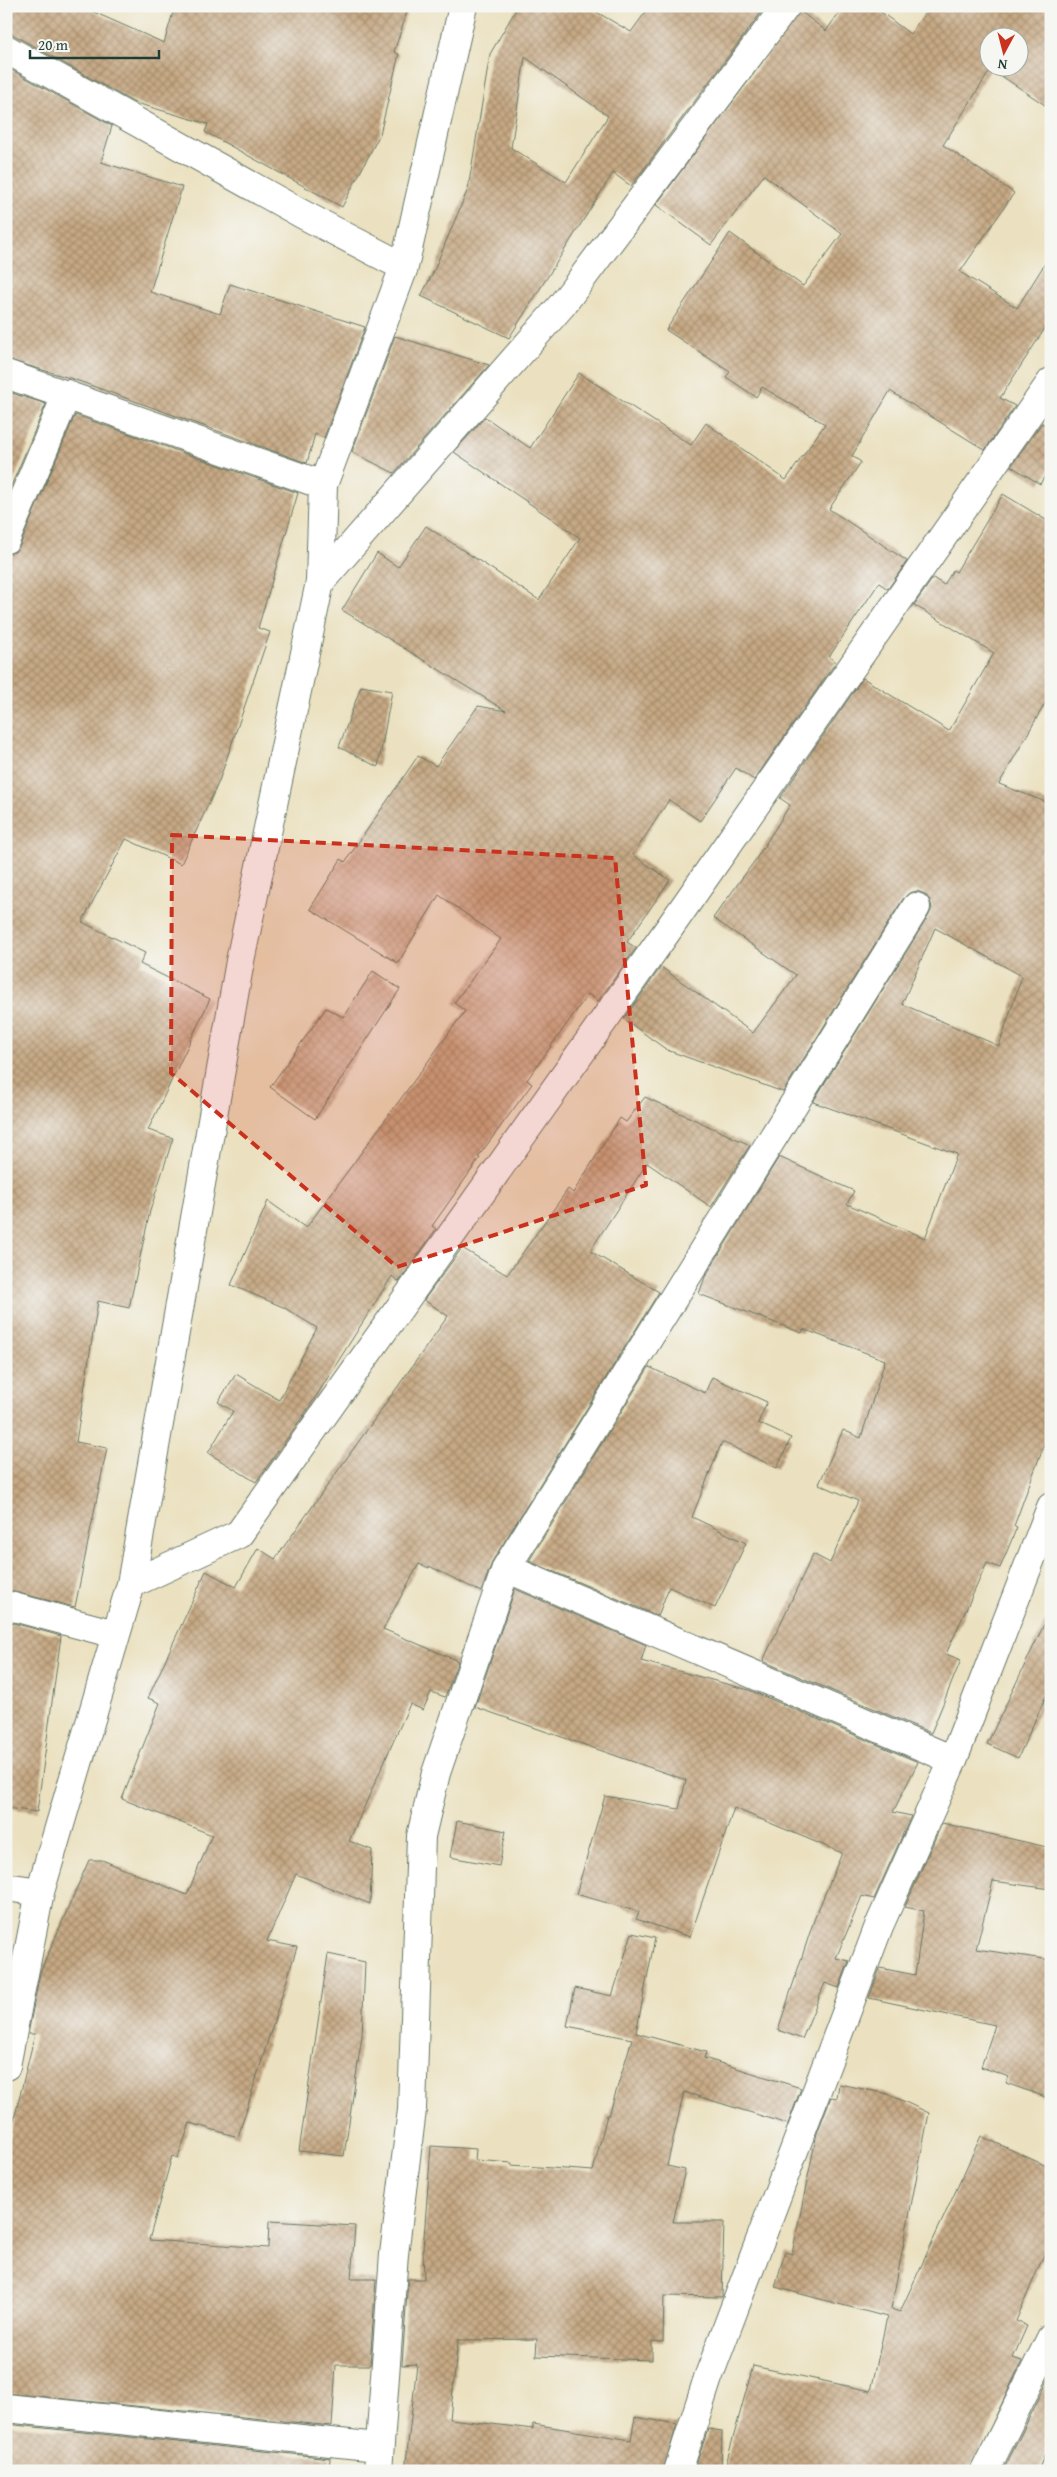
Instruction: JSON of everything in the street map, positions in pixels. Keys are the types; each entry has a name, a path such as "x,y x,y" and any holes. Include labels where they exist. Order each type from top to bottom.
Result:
{"street":[{"path":"6,2066 40,1892 131,1584 240,961 320,582 323,485 404,267 463,6"},
{"path":"320,582 562,305 786,6"},
{"path":"6,48 302,214 404,267"},
{"path":"6,374 323,485"},
{"path":"131,1584 239,1534 668,930 1051,382"},
{"path":"6,539 66,394"},
{"path":"6,2408 378,2459 394,2254 412,2110 421,1836 436,1773 506,1568 916,907"},
{"path":"678,2471 708,2378 879,1926 953,1760 1051,1507"},
{"path":"506,1568 953,1760"},
{"path":"6,1605 115,1634"},
{"path":"6,1887 40,1892"},
{"path":"984,2471 1051,2338"}],"highlighted area":[{"path":"172,835 615,858 646,1185 397,1267 171,1073"}],"building":[{"path":"6,6 80,6 164,43 175,6 409,6 394,52 399,54 380,134 342,207 205,132 208,124 133,102 14,35 6,33"},
{"path":"518,6 586,6 631,32 650,6 766,6 631,186 613,173 509,338 421,296 432,275 468,189 490,54","holes":["525,57 608,116 566,182 511,148"]},
{"path":"844,6 873,6 910,34 930,6 1051,6 1051,109 1004,78 1030,78 1030,28 980,28 980,78 985,78 943,145 1014,193 960,272 1017,308 1051,254 1051,319 1000,398 1015,406 985,450 890,391 852,456 861,462 829,509 907,561 888,589 879,583 829,657 836,662 754,780 736,768 700,821 669,800 633,855 670,880 627,942 636,948 598,1001 588,994 527,1080 532,1084 478,1157 480,1158 432,1226 436,1229 399,1282 392,1276 308,1409 256,1482 208,1453 233,1411 218,1402 236,1374 279,1400 317,1328 283,1307 231,1285 268,1201 306,1228 465,1011 454,1003 501,939 439,895 398,963 310,909 341,859 345,862 418,756 436,766 478,706 506,711 342,610 377,553 398,567 426,526 539,600 580,538 454,452 485,417 530,448 579,373 691,445 706,423 786,480 825,424 762,387 756,397 726,377 730,372 666,330 730,233 803,286 842,234 764,175 711,245 656,205 800,11 826,31"},
{"path":"6,67 112,126 101,162 182,187 150,292 220,314 230,284 365,327 324,438 315,434 307,463 73,379 6,359"},
{"path":"395,336 489,365 394,473 352,452"},
{"path":"6,391 46,404 6,498"},
{"path":"75,415 298,493 258,628 270,632 219,781 181,864 126,839 82,922 145,953 140,964 210,999 148,1130 173,1138 150,1211 129,1308 98,1301 76,1442 107,1448 75,1607 6,1590 6,554 15,552 20,545"},
{"path":"1042,423 1051,428 1051,466 1040,484 1011,466"},
{"path":"1003,494 1051,523 1051,693 999,784 1051,804 1051,1426 1014,1526 1017,1527 1000,1568 987,1563 946,1654 961,1660 931,1733 763,1661 813,1554 830,1563 858,1501 819,1484 843,1430 861,1438 885,1360 803,1329 802,1333 699,1294 705,1277 779,1157 854,1191 847,1204 925,1238 957,1154 813,1102 929,915 932,908 930,900 925,894 917,891 909,893 903,899 783,1092 667,1050 624,1019 661,967 753,1033 796,975 713,918 756,859 790,805 780,798 863,678 949,731 994,653 914,605 933,578 944,585 953,570 956,572","holes":["935,928 1022,976 999,1046 902,1004"]},
{"path":"361,686 392,691 378,767 339,747"},
{"path":"373,971 400,989 315,1119 270,1087 326,1008 343,1017"},
{"path":"645,1097 750,1145 711,1207 647,1163 590,1251 659,1292 493,1560 481,1592 429,1566 429,1568 419,1564 383,1629 458,1661 445,1697 431,1692 423,1710 410,1704 349,1841 372,1850 370,1904 296,1874 267,1941 297,1947 238,2137 190,2123 178,2158 172,2156 149,2240 268,2248 269,2221 355,2226 351,2279 376,2279 370,2365 336,2365 332,2426 6,2393 6,2152 35,2034 28,2034 40,1973 89,1860 102,1860 187,1895 212,1835 122,1799 160,1703 148,1698 206,1571 236,1587 258,1548 275,1559 448,1316 424,1300 462,1248 507,1275 568,1189 573,1193 620,1118 626,1122"},
{"path":"649,1367 705,1393 712,1377 767,1402 758,1423 791,1438 777,1468 722,1442 692,1517 746,1543 715,1608 669,1587 658,1616 529,1561"},
{"path":"515,1589 646,1645 641,1661 749,1690 918,1762 893,1812 911,1816 874,1899 862,1896 836,1958 849,1961 839,1988 825,1983 802,2039 778,2030 814,1920 842,1853 734,1808 690,1937 636,1919 639,1912 576,1894 605,1796 679,1809 686,1780 475,1707"},
{"path":"1051,1610 1051,1685 1018,1758 987,1744"},
{"path":"6,1621 61,1636 37,1812 6,1808"},
{"path":"457,1821 506,1831 499,1866 450,1857"},
{"path":"942,1823 1051,1848 1051,1889 993,1881 976,1949 1051,1960 1051,2099 1006,2083 1009,2077 981,2067 995,2025 869,1998 880,1968 915,1975 924,1911 905,1907"},
{"path":"632,1933 655,1938 636,2033 706,2052 704,2058 801,2088 788,2124 684,2092 667,2166 685,2170 673,2222 724,2222 722,2297 664,2296 663,2342 652,2341 652,2360 536,2356 537,2339 458,2340 450,2419 533,2429 533,2424 631,2440 635,2417 677,2424 663,2471 405,2471 417,2364 402,2365 408,2279 424,2279 423,2250 431,2146 476,2149 475,2160 512,2163 511,2165 593,2171 607,2115 609,2115 632,2039 567,2026 575,1988 612,1996"},
{"path":"328,1954 365,1962 362,2036 344,2156 299,2151"},
{"path":"839,2084 888,2094 929,2113 891,2309 900,2312 981,2136 1051,2168 1051,2238 1016,2321 1027,2326 1013,2358 1022,2361 970,2471 724,2471 753,2366 871,2391 887,2317 775,2287 785,2252 792,2254 817,2133 831,2097 837,2098"},
{"path":"1051,2374 1051,2439 1038,2471 1003,2471"},
{"path":"6,2424 330,2458 329,2471 6,2471"},
{"path":"708,2429 722,2431 721,2471 694,2471"}]}
